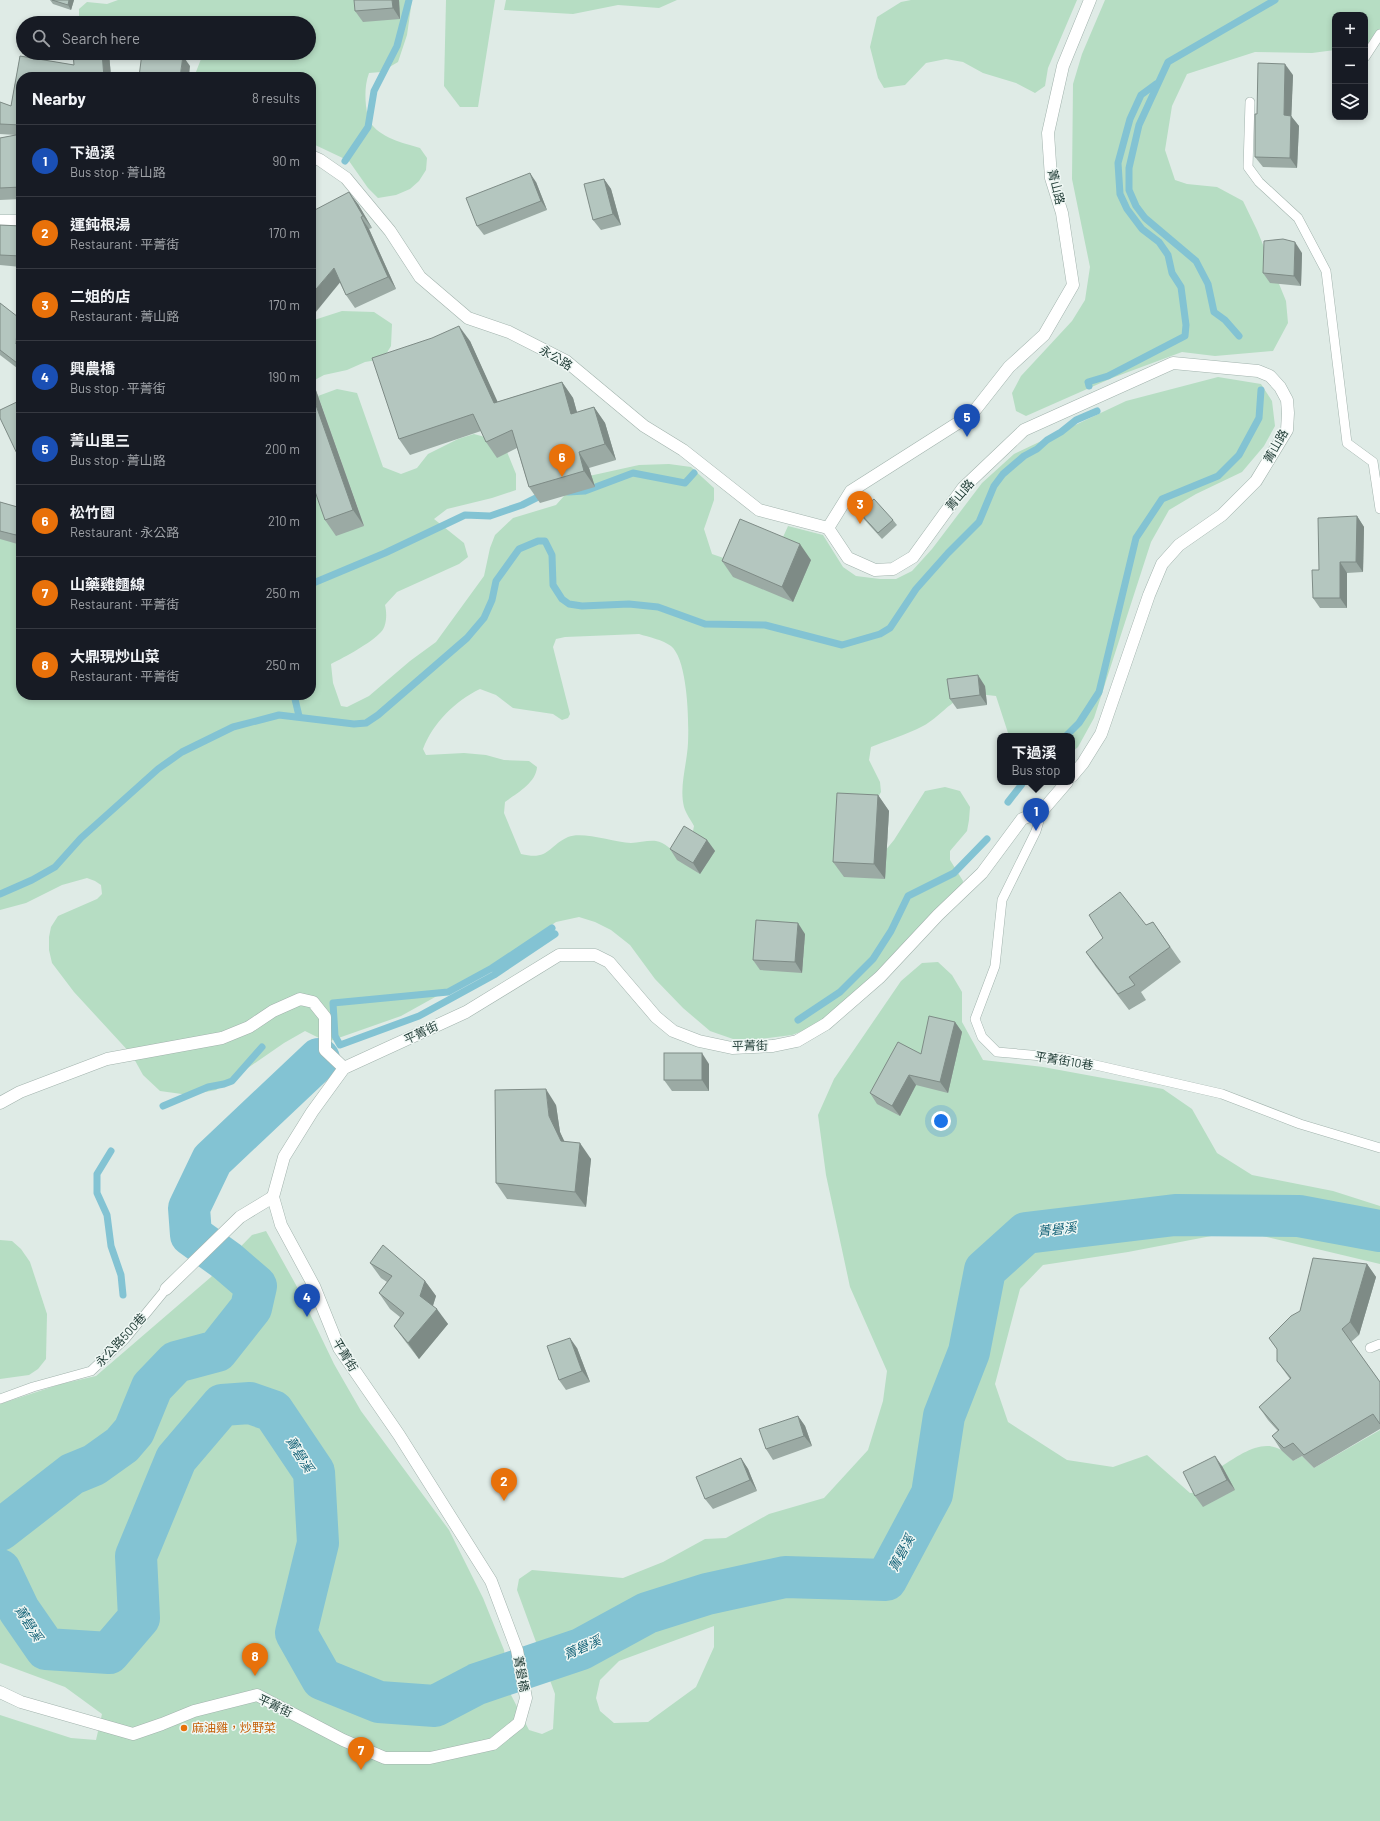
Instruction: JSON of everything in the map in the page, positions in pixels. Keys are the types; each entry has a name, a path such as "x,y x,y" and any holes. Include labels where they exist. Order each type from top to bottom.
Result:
{"street":[{"name":"菁山路","path":"1075,772 1083,763 1101,734 1149,595 1162,564 1179,545 1222,515 1256,481 1287,430 1287,400 1280,387 1270,376 1258,371 1173,363 1024,430 964,488 913,557 893,569 875,570 848,558 828,528 851,491 972,414 1009,367 1044,334 1073,285 1062,213 1051,178 1048,133 1064,66 1090,0"},
{"name":"永公路","path":"316,158 346,178 390,231 420,277 468,318 509,332 566,361 644,426 683,450 759,510 828,528"},
{"path":"0,221 16,221"},
{"path":"1042,811 1064,785"},
{"name":"平菁街","path":"517,1650 491,1581 399,1435 339,1348 314,1286 281,1225 273,1197 284,1157 312,1112 344,1068 466,1012 559,955 595,955 609,962 656,1017 673,1031 698,1041 732,1048 773,1046 797,1042 826,1024 880,977 938,915 982,873 1022,819 1042,811"},
{"path":"0,1103 20,1092 108,1059 222,1038 249,1027 273,1011 300,999 314,1002 325,1017 325,1050 344,1068"},
{"path":"166,1290 240,1217 273,1197"},
{"name":"菁礐橋","path":"517,1650 526,1698"},
{"name":"平菁街","path":"0,1692 22,1702 133,1734 194,1711 257,1695 343,1740 385,1758 430,1758 493,1744 519,1724 526,1698"}],"lane":[{"path":"1368,52 1380,34"},
{"path":"1250,102 1248,167 1259,182 1298,218 1326,271 1347,443 1372,462 1380,509"},
{"name":"平菁街10巷","path":"1042,811 1036,831 1002,900 995,966 975,1019 982,1037 997,1052 1065,1058 1222,1094 1300,1124 1380,1148"},
{"name":"永公路500巷","path":"0,1399 32,1387 92,1371 125,1339 166,1290"},
{"path":"1370,1348 1380,1344"}],"green space":[{"path":"118,0 412,0 407,35 398,62 381,72 369,73 365,98 367,116 374,127 385,136 420,148 427,158 426,170 419,181 410,189 396,195 378,198 368,188 349,161 316,145 316,72 196,72 201,60 316,60 316,16 79,16 79,9 87,2 107,4"},
{"path":"446,0 495,0 478,107 460,107 444,86"},
{"path":"506,0 677,0 659,8 618,5 573,14 504,10"},
{"path":"911,0 1077,0 1048,68 1045,86 1035,93 1016,83 983,73 963,62 946,59 926,63 905,85 884,88 878,78 870,47 877,17 901,2"},
{"path":"1105,0 1380,0 1380,39 1377,43 1368,45 1368,12 1332,12 1332,50 1312,53 1255,52 1187,74 1172,106 1165,150 1175,180 1187,184 1217,187 1243,201 1257,230 1286,301 1288,323 1273,351 1215,356 1182,352 1112,378 1026,416 1016,411 1012,393 1021,376 1072,321 1085,300 1090,267 1072,179 1073,84 1082,54"},
{"path":"342,311 374,312 392,324 391,346 383,359 365,362 347,370 324,375 316,379 316,319"},
{"path":"1218,377 1261,384 1272,401 1275,426 1264,446 1242,472 1196,494 1169,510 1151,542 1094,718 1078,747 1075,750 1075,733 1008,733 996,696 972,694 962,697 950,705 929,723 904,735 871,747 869,760 880,782 881,792 875,802 875,863 894,840 925,791 945,787 960,791 970,807 969,820 967,831 950,851 950,860 963,881 962,887 917,935 821,1024 792,1035 759,1039 733,1039 710,1031 683,1008 655,979 630,945 611,930 595,922 579,917 556,922 491,966 401,1016 327,1042 305,1031 284,1043 216,1090 189,1095 160,1091 143,1075 132,1055 74,992 52,963 49,950 51,927 58,916 97,899 102,894 101,885 87,878 62,885 26,903 0,910 0,530 16,536 16,700 316,700 316,471 364,526 318,396 337,389 357,393 383,467 401,474 417,468 428,454 458,439 474,434 503,442 516,474 516,490 492,498 447,509 434,519 464,543 468,557 459,564 397,592 385,605 386,619 381,632 350,654 331,664 333,683 341,706 347,707 369,696 410,661 436,642 484,576 490,548 495,535 513,518 556,505 580,478 639,465 669,464 691,467 714,488 714,500 704,529 712,554 767,573 788,526 823,535 843,567 856,576 896,579 912,571 932,549 982,483 1014,454 1126,401","holes":["639,634 660,640 671,646 677,653 684,677 688,707 688,743 682,791 685,810 694,826 692,836 679,856 665,845 656,841 631,843 581,835 568,837 548,852 537,856 521,854 504,813 505,802 530,783 536,773 537,767 529,761 504,760 486,755 464,753 426,755 423,749 427,739 446,714 462,700 480,689 496,695 513,708 553,714 562,720 568,718 570,714 553,647 556,639 565,637"]},
{"path":"938,962 952,975 962,992 962,1022 983,1060 1043,1067 1163,1089 1192,1109 1217,1153 1252,1175 1333,1191 1380,1206 1380,1264 1250,1233 1227,1233 1128,1252 1043,1265 1020,1289 995,1384 1008,1422 1067,1460 1113,1467 1147,1455 1190,1493 1234,1490 1222,1466 1243,1453 1258,1447 1274,1447 1283,1451 1293,1461 1302,1456 1314,1468 1380,1430 1380,1821 0,1821 0,1715 71,1738 96,1740 102,1714 65,1687 0,1663 0,1404 61,1384 96,1376 211,1277 252,1235 266,1231 296,1285 334,1364 361,1411 449,1530 483,1598 504,1650 511,1695 529,1730 542,1734 553,1729 555,1694 517,1590 519,1579 532,1570 623,1578 663,1562 705,1539 726,1538 769,1514 824,1498 868,1450 883,1401 887,1371 850,1287 826,1175 818,1115 834,1079 901,981 922,963","holes":["714,1626 714,1647 696,1687 648,1722 614,1723 600,1711 596,1698 600,1680 619,1661"]},
{"path":"0,1240 12,1241 21,1249 30,1262 47,1314 46,1359 38,1369 29,1375 0,1379"}],"building":[{"path":"52,0 69,0 68,5"},
{"path":"354,0 392,0 393,8 355,11"},
{"path":"19,60 44,60 74,65 74,60 103,60 104,72 17,72"},
{"path":"141,60 182,60 181,72 140,72"},
{"path":"1258,63 1285,64 1284,115 1291,116 1290,158 1255,157 1255,114 1257,114"},
{"path":"16,78 16,125 0,124 0,102 11,106"},
{"path":"16,135 16,187 0,188 0,138"},
{"path":"530,173 541,201 477,226 466,198"},
{"path":"604,179 613,214 593,220 584,184"},
{"path":"349,192 363,216 361,217 388,277 346,295 334,268 316,289 316,209"},
{"path":"0,225 16,226 16,256 0,255"},
{"path":"1283,239 1295,242 1294,276 1263,273 1264,241"},
{"path":"0,303 16,315 16,362 0,350"},
{"path":"459,326 494,403 562,382 571,414 594,407 605,444 579,452 584,471 529,487 512,430 486,442 473,414 399,439 372,358 432,338"},
{"path":"16,402 16,452 0,418 0,410"},
{"path":"316,405 353,510 325,520 316,494"},
{"path":"874,499 893,520 878,533 859,512"},
{"path":"0,502 16,507 16,535 0,531"},
{"path":"1357,516 1356,562 1340,562 1340,598 1313,598 1312,570 1319,570 1318,518"},
{"path":"740,519 800,544 782,587 722,561"},
{"path":"978,675 980,695 950,699 947,679"},
{"path":"837,793 878,795 874,864 833,862"},
{"path":"684,826 707,840 693,863 670,849"},
{"path":"1120,892 1146,925 1153,922 1170,947 1129,977 1135,985 1118,994 1086,952 1103,938 1089,915"},
{"path":"756,920 798,923 795,962 753,960"},
{"path":"929,1016 955,1022 940,1082 909,1075 892,1106 870,1093 898,1042 921,1054"},
{"path":"664,1053 702,1053 702,1080 664,1080"},
{"path":"546,1089 549,1116 561,1141 580,1143 575,1192 496,1183 495,1090"},
{"path":"383,1245 425,1281 420,1296 437,1309 408,1343 394,1326 404,1313 379,1293 392,1276 370,1263"},
{"path":"1313,1258 1367,1264 1350,1322 1342,1329 1380,1382 1380,1424 1373,1414 1304,1455 1293,1443 1284,1448 1272,1436 1279,1430 1259,1407 1291,1378 1277,1361 1277,1349 1269,1338 1291,1316 1300,1311"},
{"path":"570,1338 582,1371 559,1380 547,1346"},
{"path":"798,1416 804,1436 766,1449 759,1429"},
{"path":"1215,1456 1227,1480 1195,1496 1183,1472"},
{"path":"741,1458 750,1480 705,1499 696,1477"}],"waterway":[{"path":"345,161 368,127 374,91 397,46 409,0"},
{"path":"1239,336 1225,320 1214,312 1208,284 1196,261 1145,218 1136,206 1129,190 1129,168 1139,125 1168,62 1275,0"},
{"path":"1089,386 1088,382 1108,376 1185,336 1186,325 1181,287 1172,273 1168,255 1159,242 1142,229 1127,209 1120,194 1118,163 1130,119 1141,95 1156,84"},
{"path":"1069,733 1079,723 1099,692 1136,538 1162,499 1218,476 1239,455 1259,418 1261,390"},
{"path":"0,894 32,880 55,867 81,838 158,769 182,752 233,727 279,715 354,724 366,723 378,715 467,638 484,618 492,600 496,581 519,549 538,541 545,541 552,555 553,585 562,599 569,604 582,606 629,604 658,607 705,624 765,625 842,645 880,634 890,628 916,589 948,553 979,522 994,486 1003,474 1024,456 1037,449 1047,440 1061,432 1076,420 1097,411"},
{"path":"568,492 585,491 633,473 685,483 694,473"},
{"path":"316,582 385,553 465,515 490,516 522,505 544,494"},
{"path":"295,700 299,716"},
{"path":"1008,802 1021,785"},
{"path":"798,1020 840,992 873,959 891,931 908,896 954,873 987,839"},
{"path":"552,928 492,968 448,992 333,1003 335,1036 340,1045 419,1016 494,975 555,934"},
{"path":"163,1106 208,1087 232,1081 262,1047"},
{"path":"0,1530 72,1474 94,1465 122,1445 134,1431 152,1387 176,1362 217,1351 251,1308 256,1286 227,1261 191,1235 189,1208 212,1160 319,1059"},
{"path":"111,1151 97,1174 97,1193 107,1215 111,1246 121,1275 123,1295"},
{"name":"菁礐溪","path":"0,1570 19,1610 46,1649 109,1653 139,1618 136,1556 176,1459 222,1405 250,1403 273,1411 314,1472 318,1543 296,1633 322,1679 379,1702 435,1706 477,1684 581,1649 647,1613 707,1594 785,1577 886,1580 932,1494 944,1416 969,1352 985,1270 1026,1233 1175,1215 1299,1216 1380,1231"}],"place":[{"name":"菁山里三","path":"967,437"},
{"name":"松竹園","path":"562,477"},
{"name":"二姐的店","path":"860,524"},
{"name":"下過溪","path":"1036,831"},
{"name":"興農橋","path":"307,1317"},
{"name":"運鈍根湯","path":"504,1501"},
{"name":"大鼎現炒山菜","path":"255,1676"},
{"name":"麻油雞，炒野菜","path":"184,1728"},
{"name":"山藥雞麵線","path":"361,1770"}]}
